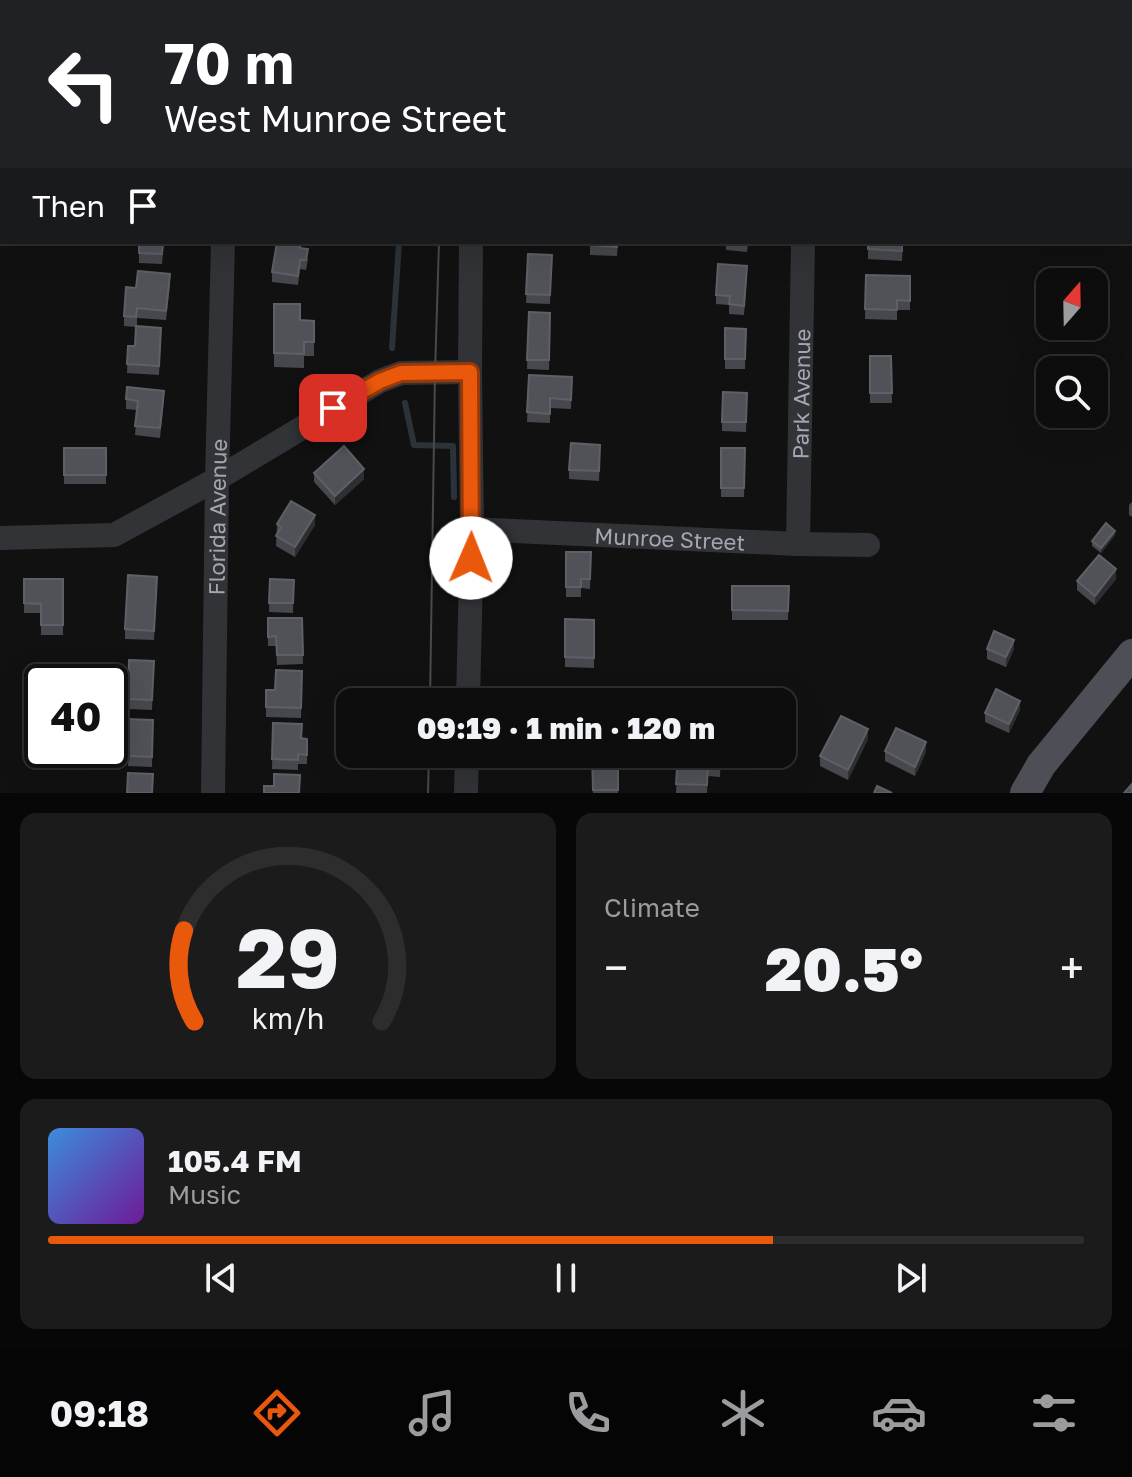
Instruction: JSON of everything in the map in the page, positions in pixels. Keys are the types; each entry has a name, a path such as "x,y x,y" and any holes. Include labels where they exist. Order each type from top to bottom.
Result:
{"main road":[{"path":"1025,793 1041,765 1132,654"}],"street":[{"name":"Florida Avenue","path":"213,793 223,244"},
{"path":"468,688 472,529 471,244"},
{"name":"Park Avenue","path":"798,544 803,244"},
{"path":"0,538 114,535 217,479 380,381 401,373 470,372"},
{"name":"Munroe Street","path":"472,529 868,545"},
{"path":"466,793 467,768"}],"building":[{"path":"139,244 163,244 162,254 139,253"},
{"path":"277,244 300,244 300,248 308,249 306,260 300,260 298,276 272,272"},
{"path":"590,244 618,244 617,247"},
{"path":"868,244 902,244 902,251 868,249"},
{"path":"528,254 552,255 550,295 526,294"},
{"path":"718,264 747,266 744,306 729,304 730,296 716,295"},
{"path":"138,271 170,274 166,311 137,308 136,317 124,316 126,287 136,288"},
{"path":"866,275 910,276 910,301 897,300 897,310 865,309"},
{"path":"274,304 300,304 300,320 314,321 314,342 304,342 304,354 274,353"},
{"path":"529,312 550,313 549,360 527,360"},
{"path":"136,326 161,328 159,366 127,364 128,346 135,346"},
{"path":"725,328 746,329 745,359 725,359"},
{"path":"870,356 891,356 892,393 870,393"},
{"path":"529,375 572,377 571,400 550,398 550,414 527,412"},
{"path":"127,387 164,391 160,428 135,426 138,401 126,399"},
{"path":"723,392 747,393 746,422 722,422"},
{"path":"571,443 600,445 599,471 569,470"},
{"path":"344,446 364,469 335,496 314,473"},
{"path":"64,448 106,448 106,475 64,475"},
{"path":"721,448 745,448 744,488 721,488"},
{"path":"291,501 315,515 295,547 276,536 281,527 277,524"},
{"path":"1106,523 1115,531 1101,548 1092,541"},
{"path":"566,552 591,552 590,579 581,579 581,587 566,587"},
{"path":"1099,555 1116,569 1095,596 1077,581"},
{"path":"128,575 157,577 154,631 125,629"},
{"path":"24,579 63,579 63,625 41,625 41,604 24,603"},
{"path":"270,579 294,580 293,603 269,603"},
{"path":"732,586 789,586 788,611 732,610"},
{"path":"268,618 302,618 303,655 277,655 276,636 268,637"},
{"path":"565,619 594,620 594,658 565,657"},
{"path":"994,631 1014,640 1006,657 987,649"},
{"path":"129,660 154,661 152,700 128,699"},
{"path":"276,670 302,671 301,708 266,707 266,690 275,690"},
{"path":"996,689 1020,701 1009,724 985,713"},
{"path":"841,716 868,729 848,770 820,756"},
{"path":"128,719 153,720 152,757 128,756"},
{"path":"273,723 302,724 301,738 307,739 307,755 298,754 298,760 272,759"},
{"path":"896,728 926,742 915,767 885,751"},
{"path":"592,768 618,768 618,790 593,790"},
{"path":"677,768 708,768 707,785 676,784"},
{"path":"128,773 153,774 152,793 127,793"},
{"path":"274,774 300,775 299,793 264,793 264,786 274,786"},
{"path":"877,786 892,793 874,793"}],"waterway":[{"path":"392,348 399,244"},
{"path":"405,403 414,445 453,446 454,497"}],"tram line":[{"path":"430,688 439,244"},
{"path":"428,793 429,768"}],"route":[{"path":"333,408 380,381 401,373 470,372 471,558"}]}
